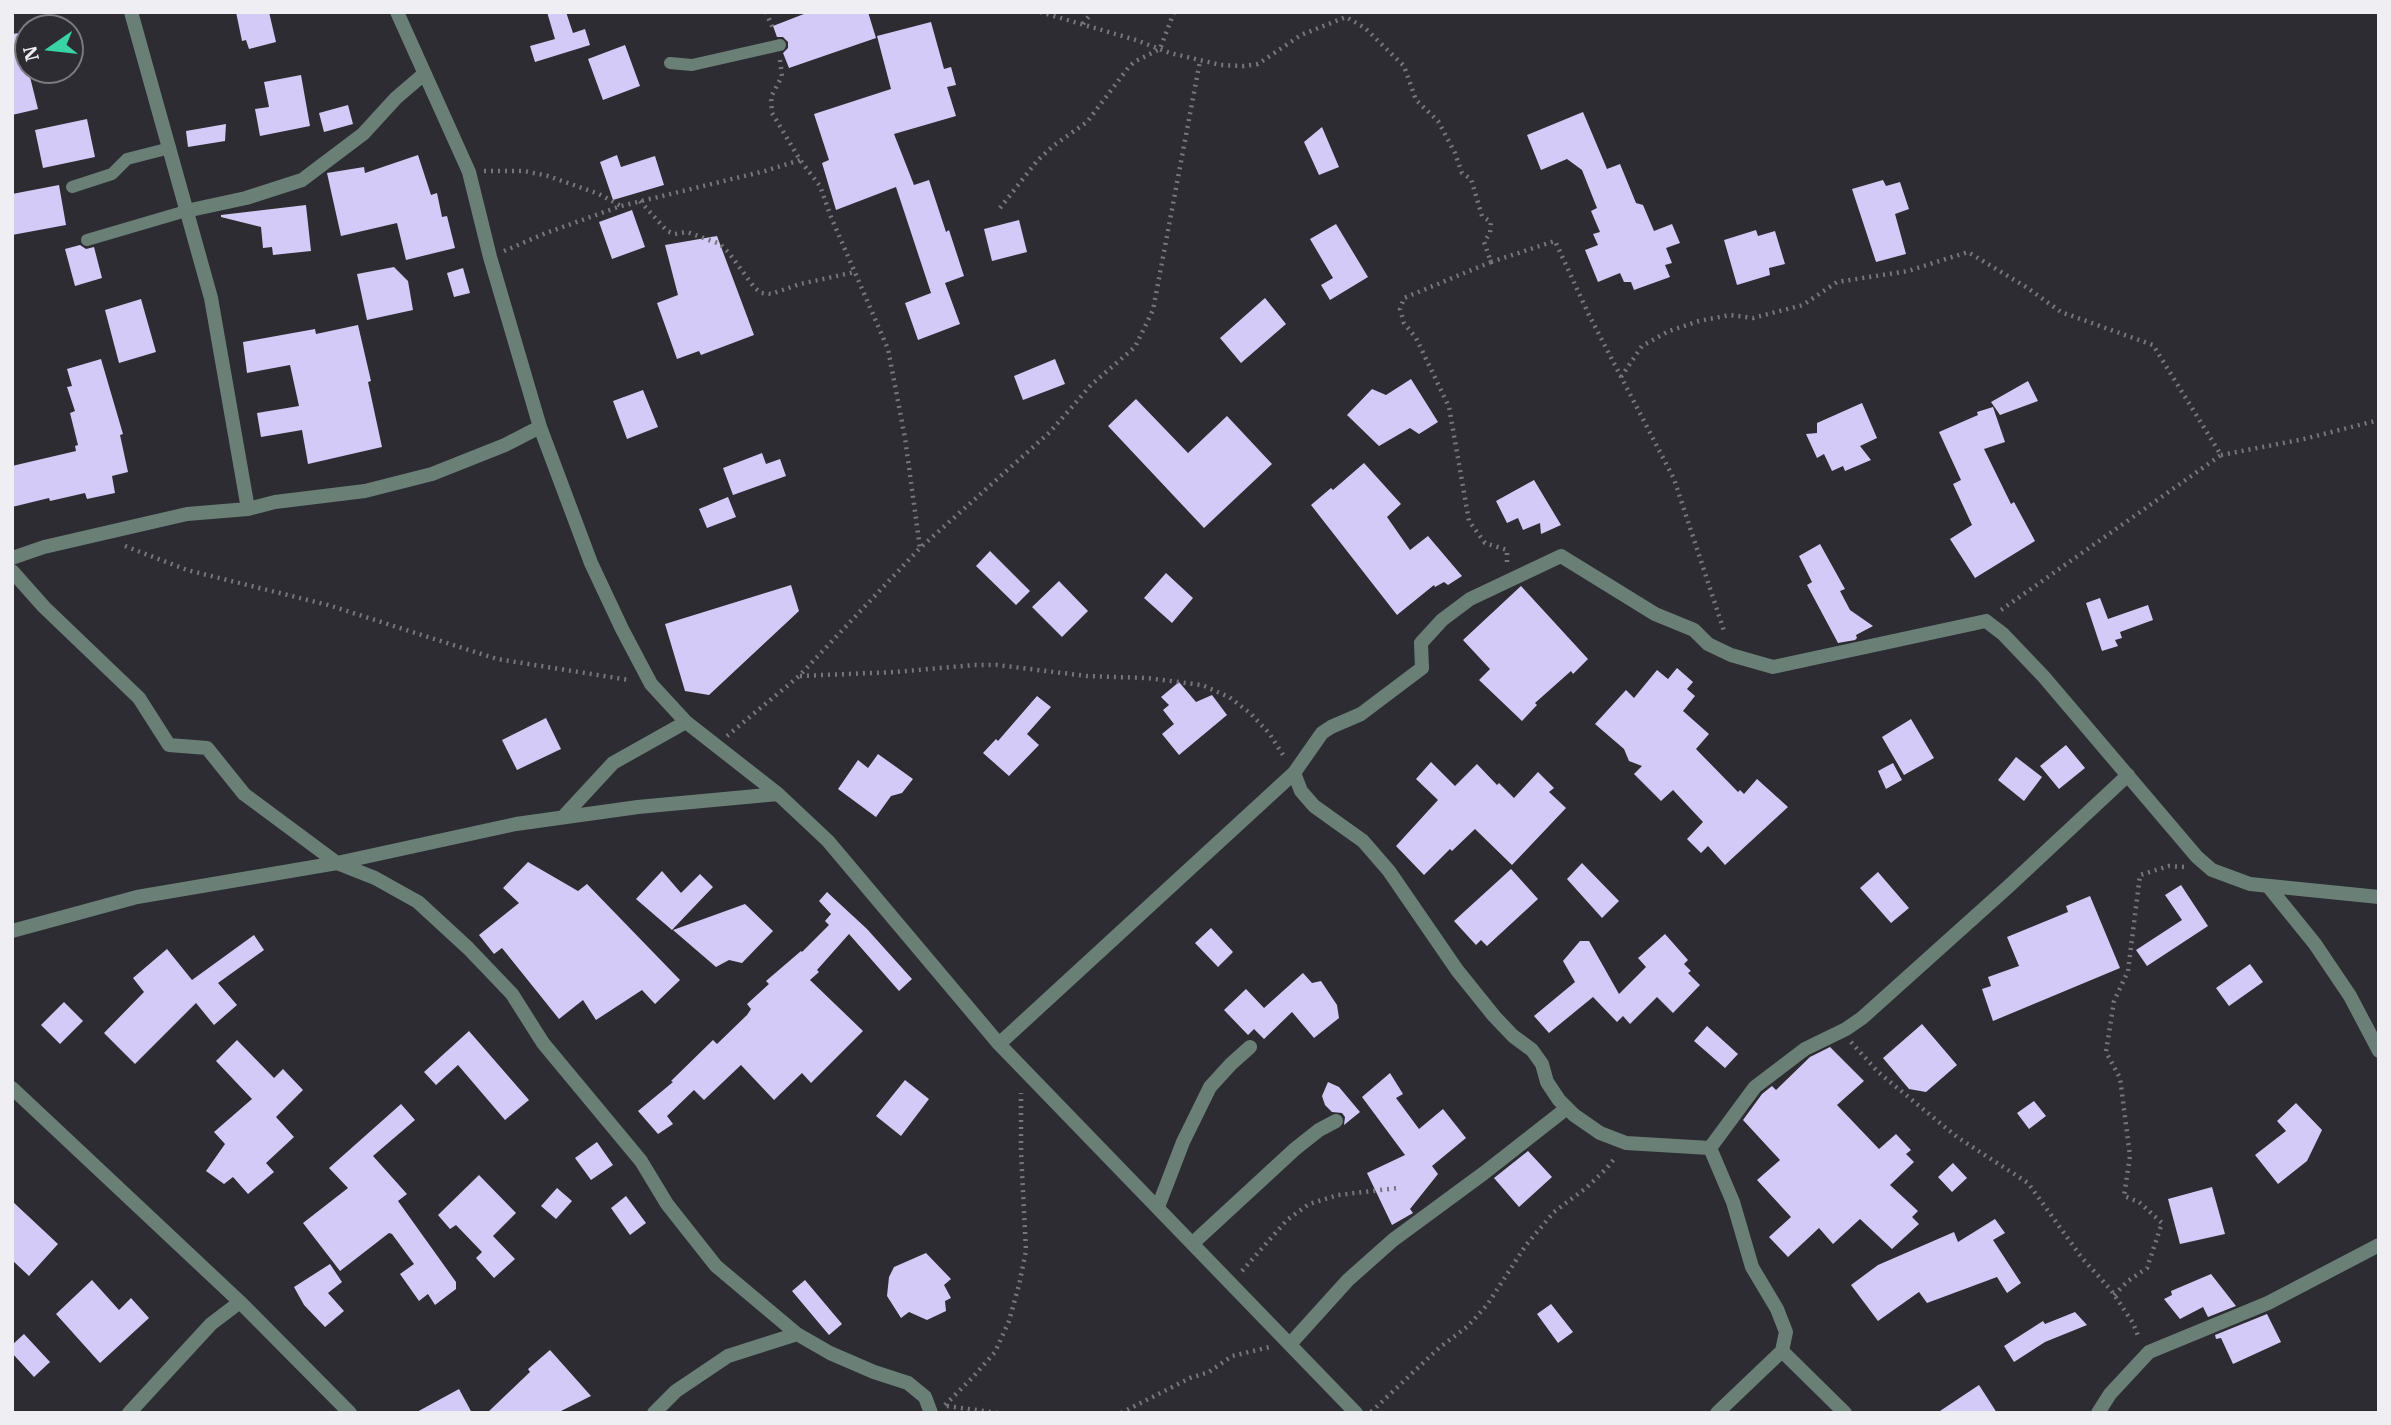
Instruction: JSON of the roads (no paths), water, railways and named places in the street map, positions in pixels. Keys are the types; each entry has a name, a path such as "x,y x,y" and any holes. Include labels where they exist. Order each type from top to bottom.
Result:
{"street":[{"path":"131,12 211,298 248,509"},
{"path":"397,12 469,172 490,257 540,427 592,563 651,684 687,722 778,794 828,841 999,1044 1356,1413"},
{"path":"186,211 246,198 302,180 363,134 396,98 424,74"},
{"path":"12,558 93,534 187,514 248,509 275,502 365,491 432,474 505,445 540,427"},
{"path":"999,1044 1294,773 1322,733 1361,714 1422,668 1421,643 1443,620 1469,599 1560,556 1655,614 1694,629 1709,644 1731,655 1773,667 1986,621 2003,634 2044,677 2197,857 2212,870 2250,884 2379,897"},
{"path":"12,571 44,607 139,698 169,745 207,748 244,794 337,863 375,878 418,902 468,948 512,994 543,1043 641,1161 667,1204 716,1266 797,1334 830,1353 908,1384 937,1409"},
{"path":"564,816 613,763 687,722"},
{"path":"1294,773 1301,791 1314,806 1363,841 1389,871 1457,970 1513,1037 1532,1050 1542,1064 1547,1082 1567,1108 1600,1133 1626,1143 1710,1148"},
{"path":"1710,1148 1755,1087 1805,1049 1862,1018 2128,775"},
{"path":"12,931 137,897 337,863 516,824 564,816 778,794"},
{"path":"2268,886 2315,944 2350,996 2379,1051"},
{"path":"1158,1207 1187,1133 1210,1087 1250,1047"},
{"path":"12,1088 240,1302 350,1413"},
{"path":"1291,1343 1348,1280 1393,1240 1567,1108"},
{"path":"1193,1242 1295,1149 1319,1130 1336,1121"},
{"path":"1710,1148 1733,1202 1752,1267 1777,1309 1786,1332 1782,1351 1717,1413"},
{"path":"2098,1413 2110,1394 2146,1355 2268,1303 2379,1245"},
{"path":"129,1413 211,1324 240,1302"},
{"path":"654,1413 676,1391 728,1356 797,1334"},
{"path":"1782,1351 1845,1413"}],"lane":[{"path":"670,63 692,65 778,44"},
{"path":"72,187 112,174 127,159 170,149"},
{"path":"87,240 186,211"}]}
